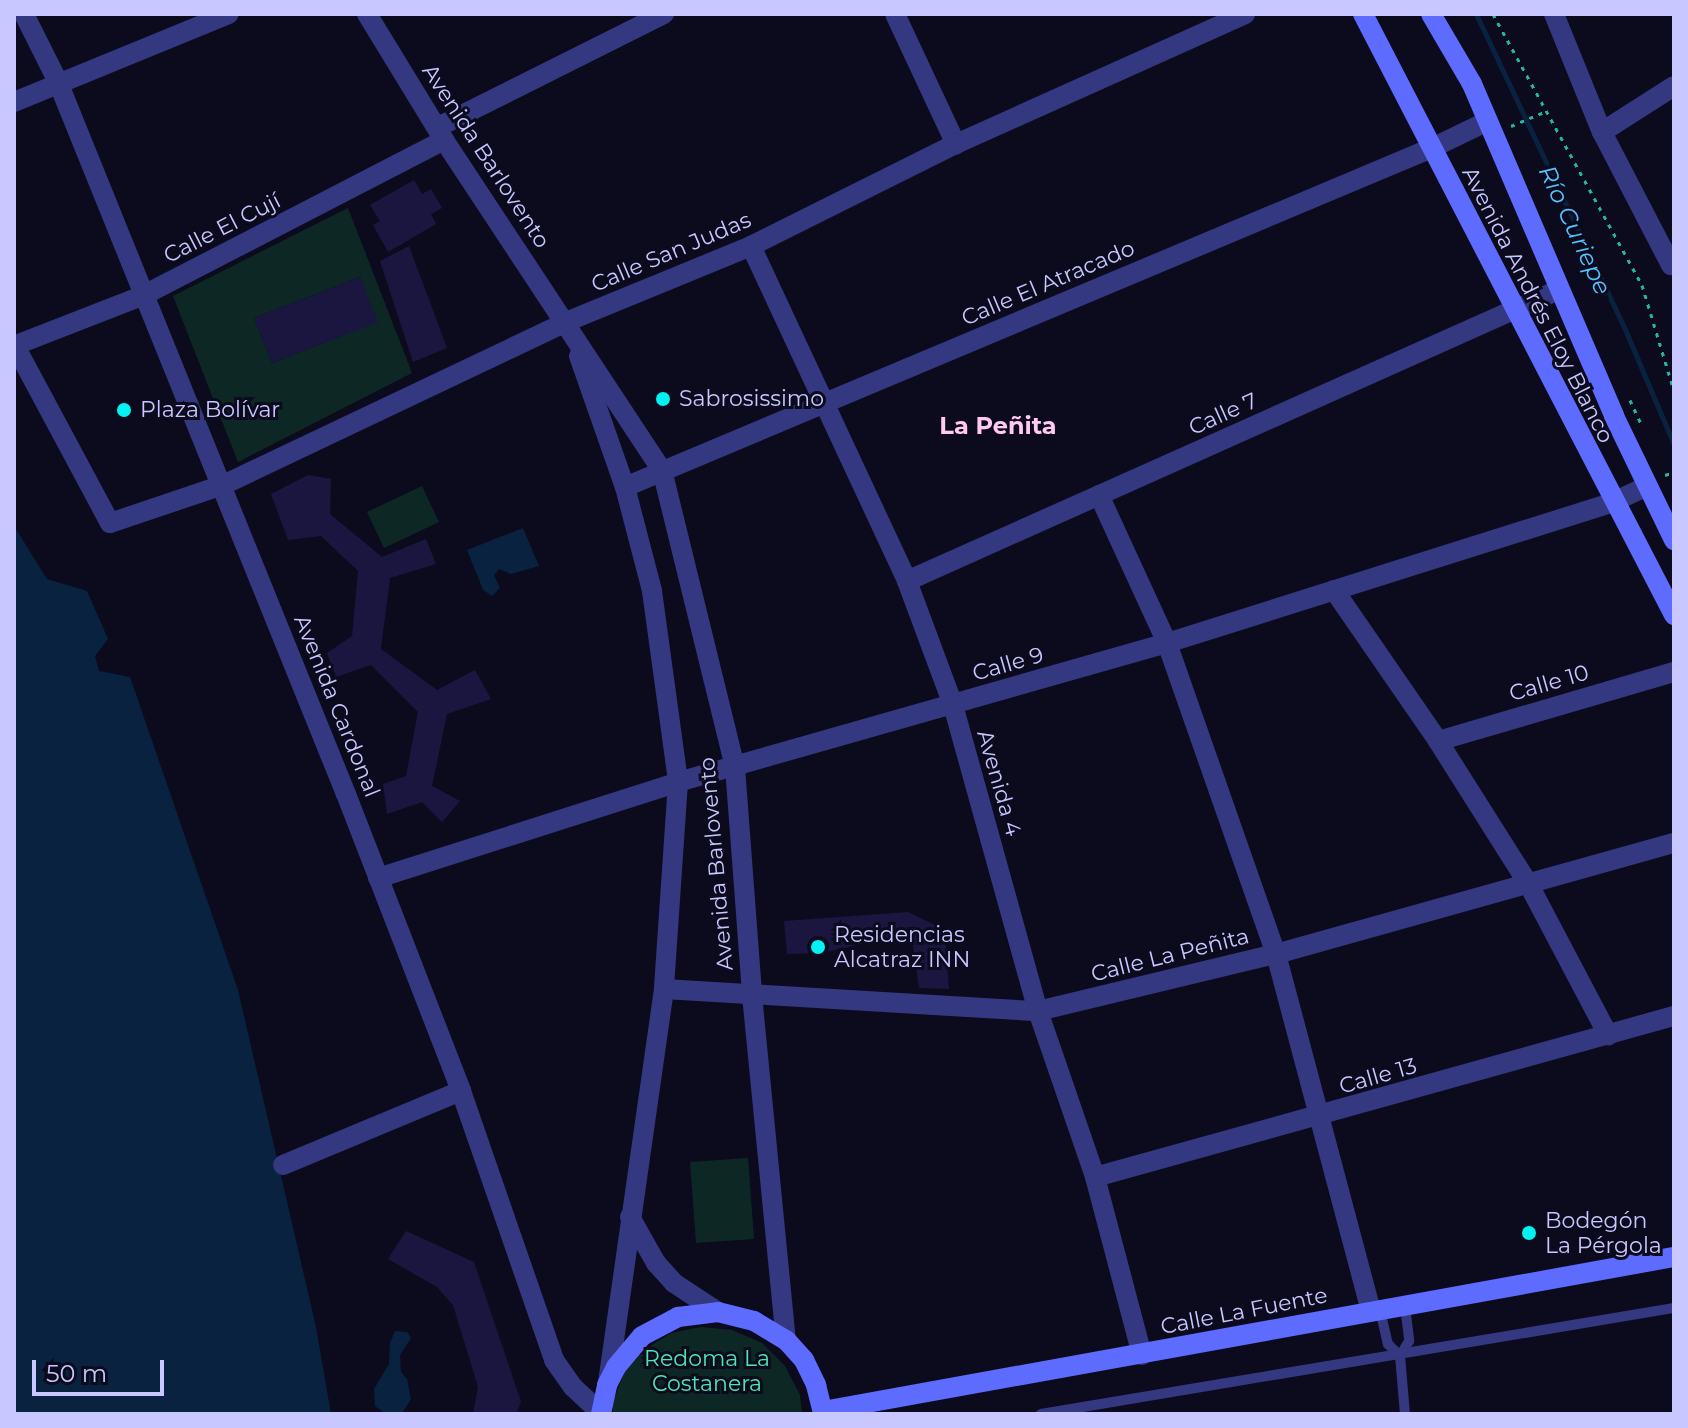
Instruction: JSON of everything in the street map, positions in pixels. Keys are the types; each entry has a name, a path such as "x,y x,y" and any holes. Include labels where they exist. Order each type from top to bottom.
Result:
{"main road":[{"name":"Avenida Andrés Eloy Blanco","path":"1363,14 1674,615"},
{"name":"Avenida Andrés Eloy Blanco","path":"1431,14 1498,124 1558,290 1656,481 1674,540"},
{"name":"Calle La Fuente","path":"823,1413 894,1396 1142,1355 1674,1257"},
{"path":"601,1413 607,1385 628,1350 651,1331 678,1317 718,1312 754,1321 786,1340 810,1373 823,1413"}],"street":[{"name":"Avenida Cardonal","path":"24,14 58,82 223,485 378,878 461,1091 554,1360 573,1387 601,1413"},
{"path":"14,102 229,14"},
{"name":"Avenida Barlovento","path":"367,14 441,134 662,470 735,767 752,995 786,1340"},
{"name":"Calle El Cují","path":"15,345 144,295 664,14"},
{"path":"895,14 956,144"},
{"name":"Calle San Judas","path":"15,345 110,523 223,485 566,322 751,246 956,144 1245,14"},
{"path":"1554,14 1602,132 1671,265 1674,264"},
{"path":"1602,132 1674,86"},
{"name":"Calle El Atracado","path":"625,487 1432,148 1498,124"},
{"name":"Avenida 4","path":"751,246 826,401 907,581 953,705 1038,1011 1095,1177 1142,1355"},
{"name":"Calle 7","path":"907,581 1558,290"},
{"name":"Avenida Barlovento","path":"566,322 625,487 652,591 678,782 664,989 607,1385"},
{"name":"Calle 9","path":"378,878 678,782 1167,643 1613,502 1656,481"},
{"path":"1099,495 1167,643 1276,954 1375,1311"},
{"path":"1334,590 1438,741 1529,885 1608,1035"},
{"name":"Calle 10","path":"1438,741 1674,672"},
{"name":"Calle La Peñita","path":"664,989 1038,1011 1276,954 1674,843"},
{"name":"Calle 13","path":"1095,1177 1674,1016"},
{"path":"283,1165 461,1091"},
{"path":"630,1217 656,1263 674,1283 718,1312"}],"lane":[{"path":"1405,1306 1409,1341 1400,1356 1405,1414"},
{"path":"1041,1414 1674,1308"},
{"path":"1375,1311 1388,1344 1400,1356"}],"path":[{"path":"1493,14 1642,285 1674,391"},
{"path":"1498,124 1547,111"},
{"path":"1656,481 1674,472"}],"green space":[{"path":"348,208 412,373 238,462 173,296","holes":["360,277 377,322 272,363 254,318"]},
{"path":"422,486 439,522 384,548 367,512"},
{"path":"748,1158 754,1239 696,1243 690,1162"},
{"name":"Redoma La Costanera","path":"701,1327 732,1330 762,1343 785,1366 800,1395 802,1414 613,1414 613,1402 624,1373 644,1350 671,1333"}],"water":[{"path":"14,526 47,579 87,591 108,639 95,656 99,671 130,677 238,990 316,1327 331,1414 14,1414"},
{"path":"523,528 539,566 511,574 499,569 494,575 500,588 492,596 483,590 467,550"},
{"path":"395,1331 407,1332 411,1338 400,1355 401,1372 407,1379 411,1399 402,1413 386,1414 375,1406 374,1389 389,1364 390,1343"}],"building":[{"path":"414,180 422,194 431,189 442,208 431,214 436,224 388,252 373,225 380,221 370,205"},
{"path":"409,246 447,348 413,362 380,261"},
{"path":"360,277 378,322 272,363 254,318"},
{"path":"308,475 331,479 330,514 382,557 426,539 436,564 390,578 381,649 437,690 475,670 491,699 447,714 432,786 460,801 442,822 422,802 387,814 383,784 406,776 418,712 371,665 336,677 327,653 352,636 358,571 321,536 288,540 271,494"},
{"name":"Residencias Alcatraz INN","path":"908,912 945,930 949,989 919,988 912,938 879,940 822,953 787,954 784,921"},
{"path":"406,1231 474,1262 521,1402 516,1414 473,1414 478,1387 453,1305 437,1287 388,1259"}],"waterway":[{"name":"Río Curiepe","path":"1476,14 1624,327 1674,445"}],"place":[{"name":"Sabrosissimo","path":"663,399"},
{"name":"Plaza Bolívar","path":"124,410"},
{"name":"Residencias Alcatraz INN","path":"818,947"},
{"name":"Bodegón La Pérgola","path":"1529,1233"}],"district":[{"name":"La Peñita","path":"998,426"}]}
